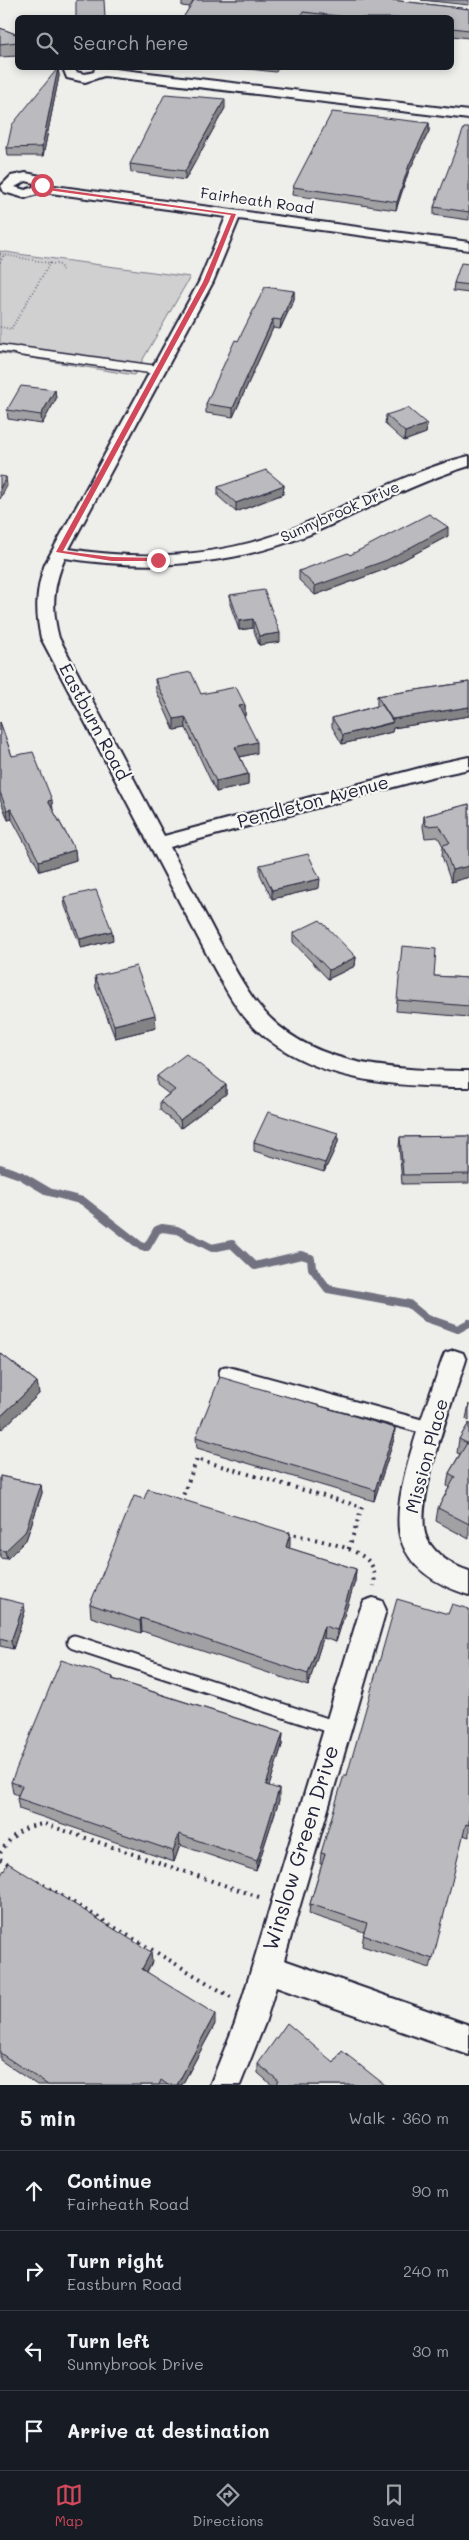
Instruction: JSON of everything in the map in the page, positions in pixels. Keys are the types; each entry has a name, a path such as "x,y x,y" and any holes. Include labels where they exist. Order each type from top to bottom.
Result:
{"street":[{"path":"69,70 68,73 80,77 90,77 101,70 469,116"},
{"name":"Fairheath Road","path":"41,188 469,246"},
{"name":"Eastburn Road","path":"234,214 206,282 48,575 44,596 44,617 50,638 158,844 238,992 259,1019 274,1032 305,1052 365,1074 404,1079 469,1079"},
{"name":"Sunnybrook Drive","path":"59,552 112,559 158,560 235,551 300,532 410,481 469,461"},
{"name":"Pendleton Avenue","path":"158,844 431,771 469,763"},
{"name":"Mission Place","path":"454,1360 414,1491 410,1521 414,1539 432,1567 454,1579 469,1583"},
{"name":"Winslow Green Drive","path":"225,2085 250,2023 373,1600"},
{"path":"265,1968 469,2040"}],"lane":[{"path":"0,348 157,370"},
{"path":"226,1373 433,1429"},
{"path":"74,1642 337,1729"}],"path":[{"path":"0,254 60,265 62,270"},
{"path":"0,262 4,255"},
{"path":"0,327 11,328 50,263"},
{"path":"190,1503 181,1500 197,1459 362,1507 348,1551"},
{"path":"283,1531 360,1554 371,1563 375,1576 373,1600"},
{"path":"0,1853 14,1833 28,1825 45,1824 265,1899"},
{"path":"0,1859 17,1869"},
{"path":"34,1879 234,2000"}],"shaded area":[{"path":"0,251 190,277 134,375 0,353"}],"building":[{"path":"76,0 104,0 105,15 76,15"},
{"path":"194,0 391,0 469,9 469,30 454,28 454,15 330,15 303,12 302,15 185,15"},
{"path":"0,28 15,34 15,42 0,44"},
{"path":"58,70 42,147 7,148 12,125"},
{"path":"165,94 225,99 185,171 130,164"},
{"path":"332,112 429,123 409,165 397,202 293,187"},
{"path":"464,128 469,128 469,212 434,207"},
{"path":"461,263 469,264 469,285 454,283"},
{"path":"265,287 294,291 281,320 273,319 233,408 206,404 235,340 238,341"},
{"path":"21,386 55,390 41,415 7,410"},
{"path":"408,408 427,424 405,432 386,415"},
{"path":"266,470 284,485 236,503 218,487"},
{"path":"0,476 6,477 0,488"},
{"path":"429,514 448,527 387,560 315,586 299,571 348,553 350,555"},
{"path":"264,590 280,633 259,636 253,619 239,621 230,595"},
{"path":"191,672 201,694 236,687 245,705 239,706 257,742 235,747 248,774 216,781 185,717 174,719 155,679"},
{"path":"469,682 469,707 392,719 377,696"},
{"path":"382,705 393,722 343,735 332,718"},
{"path":"0,722 12,756 33,752 52,800 48,801 75,850 39,861 11,809 7,810 0,792"},
{"path":"469,804 469,866 452,870 443,845 450,843 439,825 426,826 424,816"},
{"path":"308,854 320,879 272,890 260,865"},
{"path":"96,890 112,931 80,939 64,897"},
{"path":"320,920 356,957 329,970 293,933"},
{"path":"402,946 436,949 434,976 469,978 469,1006 397,1000"},
{"path":"136,966 155,1015 114,1025 95,976"},
{"path":"186,1054 226,1085 180,1120 160,1101 175,1090 157,1076"},
{"path":"268,1112 338,1133 325,1163 254,1142"},
{"path":"469,1136 469,1174 403,1175 400,1137"},
{"path":"0,1353 37,1382 0,1417"},
{"path":"220,1377 395,1428 375,1490 196,1437"},
{"path":"469,1423 469,1524 438,1508 455,1477 449,1473 467,1443 459,1439"},
{"path":"0,1476 41,1485 25,1532 5,1551 0,1550"},
{"path":"148,1489 290,1533 286,1547 356,1569 337,1630 324,1626 308,1674 141,1618 140,1621 90,1604 134,1496 144,1499"},
{"path":"0,1598 24,1604 11,1641 0,1638"},
{"path":"397,1599 448,1614 452,1604 469,1609 469,1825 466,1824 433,1959 363,1935 367,1923 310,1904 325,1854 321,1853 344,1775 347,1775"},
{"path":"61,1660 113,1677 112,1679 283,1733 266,1785 279,1789 257,1861 179,1834 173,1851 17,1798 22,1786 11,1782"},
{"path":"8,1863 151,1952 142,1969 215,2014 177,2085 168,2085 161,2080 159,2085 48,2085 0,2053 0,1874"},
{"path":"287,2023 334,2063 342,2051 385,2085 276,2085 279,2081 258,2064"}],"waterway":[{"path":"0,1168 20,1175 49,1192 83,1201 142,1247 147,1247 157,1230 162,1228 177,1230 212,1248 232,1244 255,1266 301,1255 311,1258 312,1268 328,1289 409,1304 426,1318 458,1329 469,1323"}],"route":[{"path":"42,185 41,188 234,214 218,248 216,260 206,282 72,524 59,552 112,559 158,560"}]}
